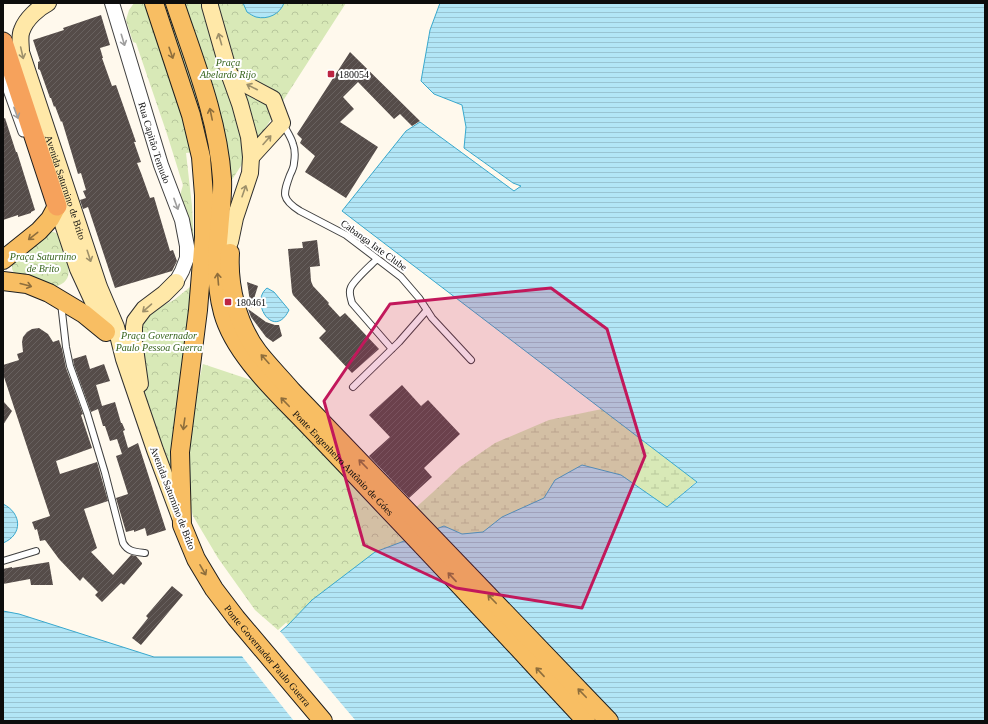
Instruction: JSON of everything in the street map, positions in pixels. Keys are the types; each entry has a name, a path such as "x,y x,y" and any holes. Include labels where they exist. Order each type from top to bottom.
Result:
{"highway":[{"path":"3,42 49,180 54,213"}],"main road":[{"name":"Avenida Saturnino de Brito","path":"48,3 40,7 30,17 21,30 21,52 99,287 116,328 124,359 155,450 196,559 214,589"},
{"path":"154,3 191,115 201,157 204,195 204,237 198,310 180,452 182,525"},
{"name":"Ponte Engenheiro Antônio de Góes","path":"175,3 209,103 219,153 222,181 222,207 218,233 217,265 219,294 223,314 233,338 248,360 277,392 385,496 609,721"},
{"path":"210,3 249,137 251,157 250,173 235,218 230,242"},
{"path":"230,76 273,99 282,123 251,157"},
{"name":"Ponte Engenheiro Antônio de Góes","path":"222,181 226,190 230,242 229,267 232,290 241,324 257,351 586,721"},
{"name":"Avenida Saturnino de Brito","path":"54,213 106,332 124,359"},
{"path":"3,260 39,231 54,213"},
{"path":"3,281 27,284 49,293 84,314 106,332"},
{"path":"146,423 134,341 135,321 144,309 164,294 176,282"},
{"name":"Ponte Governador Paulo Guerra","path":"214,589 236,618 323,721"}],"street":[{"name":"Rua Capitão Temudo","path":"112,3 161,165 182,220 187,246 187,258 176,282"},
{"name":"Avenida Saturnino de Brito","path":"3,76 44,192 54,213"}],"lane":[{"name":"Cabanga Iate Clube","path":"282,123 293,144 294,153 294,164 285,189 285,195 288,202 300,211 346,235 401,277 419,298 432,318 472,360"},
{"path":"378,259 357,279 351,288 350,295 352,303 392,349"},
{"path":"61,299 66,347 70,366 87,413 105,473 123,543 126,548 130,550 145,553"},
{"path":"353,387 392,349 427,310"},
{"path":"3,561 36,551"}],"highlighted area":[{"path":"551,288 607,329 645,456 582,608 456,588 364,545 324,401 390,304"}],"green space":[{"name":"Praça Abelardo Rijo","path":"134,3 346,3 228,186 220,149 186,153 192,206 194,245 180,199 183,185 136,43 133,42 126,20 129,10"},
{"name":"Praça Saturnino de Brito","path":"49,231 56,233 59,237 68,269 68,278 55,287 15,275 12,269 12,264"},
{"name":"Praça Governador Paulo Pessoa Guerra","path":"192,287 182,375 172,440 173,486 145,405 129,343 150,312 174,300"},
{"path":"203,364 254,381 312,438 369,504 403,535 375,547 313,595 278,630 255,610 218,558 193,516 186,489 186,432"},
{"path":"602,409 697,481 667,507 252,657 288,625 264,593 382,538 460,467 495,443 549,420"}],"water":[{"path":"243,3 284,3 277,13 269,17 260,18 247,12"},
{"path":"440,3 985,3 985,721 3,721 3,611 19,614 154,657 252,657 288,625 312,600 375,552 444,526 462,534 483,532 502,517 544,498 555,480 582,465 621,475 667,507 697,482 342,211 406,131 420,122 514,191 521,186 513,183 464,148 466,127 462,105 434,94 421,81 430,30"},
{"path":"267,288 274,292 289,310 283,319 277,322 266,316 262,309 262,294"},
{"path":"3,504 14,513 18,524 14,535 3,543"}],"pier":[{"path":"279,630 356,721 294,721 241,655 251,655"}],"building":[{"path":"101,15 110,45 100,48 102,58 112,86 116,85 136,142 134,142 141,162 137,163 150,198 154,197 170,251 173,250 177,261 172,271 115,288 88,207 83,209 80,200 86,198 83,191 86,190 81,173 78,174 62,121 61,122 55,106 54,107 50,98 40,70 38,69 38,62 40,61 33,40 64,30 63,28"},
{"path":"350,52 420,121 412,126 400,114 394,119 358,82 343,97 354,109 340,122 378,147 346,198 305,172 315,156 300,143 302,139 297,134"},
{"path":"5,118 35,210 31,213 18,217 18,215 3,220 3,119"},
{"path":"317,240 320,266 310,267 313,286 340,317 345,313 379,349 352,373 319,338 326,331 293,295 292,292 288,249 303,248 302,242"},
{"path":"247,282 258,286 251,308"},
{"path":"248,309 266,322 279,325 282,336 273,342 266,337 251,317"},
{"path":"39,328 48,334 53,342 59,340 66,368 83,414 81,415 92,448 56,461 60,474 97,462 108,501 84,509 97,548 91,552 113,575 131,555 136,556 142,563 124,585 121,583 102,602 95,595 98,592 83,577 80,581 59,559 45,540 40,541 37,529 35,530 32,522 50,516 3,374 3,365 19,360 17,354 23,352 23,337 32,329"},
{"path":"86,355 90,369 104,364 110,381 96,385 102,406 115,402 121,423 125,430 123,431 128,448 138,443 166,530 147,536 145,528 134,532 134,530 126,532 116,498 128,494 116,456 122,454 117,439 110,441 105,426 103,426 98,409 91,412 74,365 73,359"},
{"path":"402,385 421,406 428,400 460,434 424,468 432,477 409,498 369,456 390,437 369,415"},
{"path":"3,401 12,411 3,425"},
{"path":"49,562 53,585 31,585 30,579 3,584 3,569"},
{"path":"172,586 183,595 141,645 132,638 148,618 146,616"}],"place":[{"name":"180054","path":"331,74"},
{"name":"180461","path":"228,302"}]}
